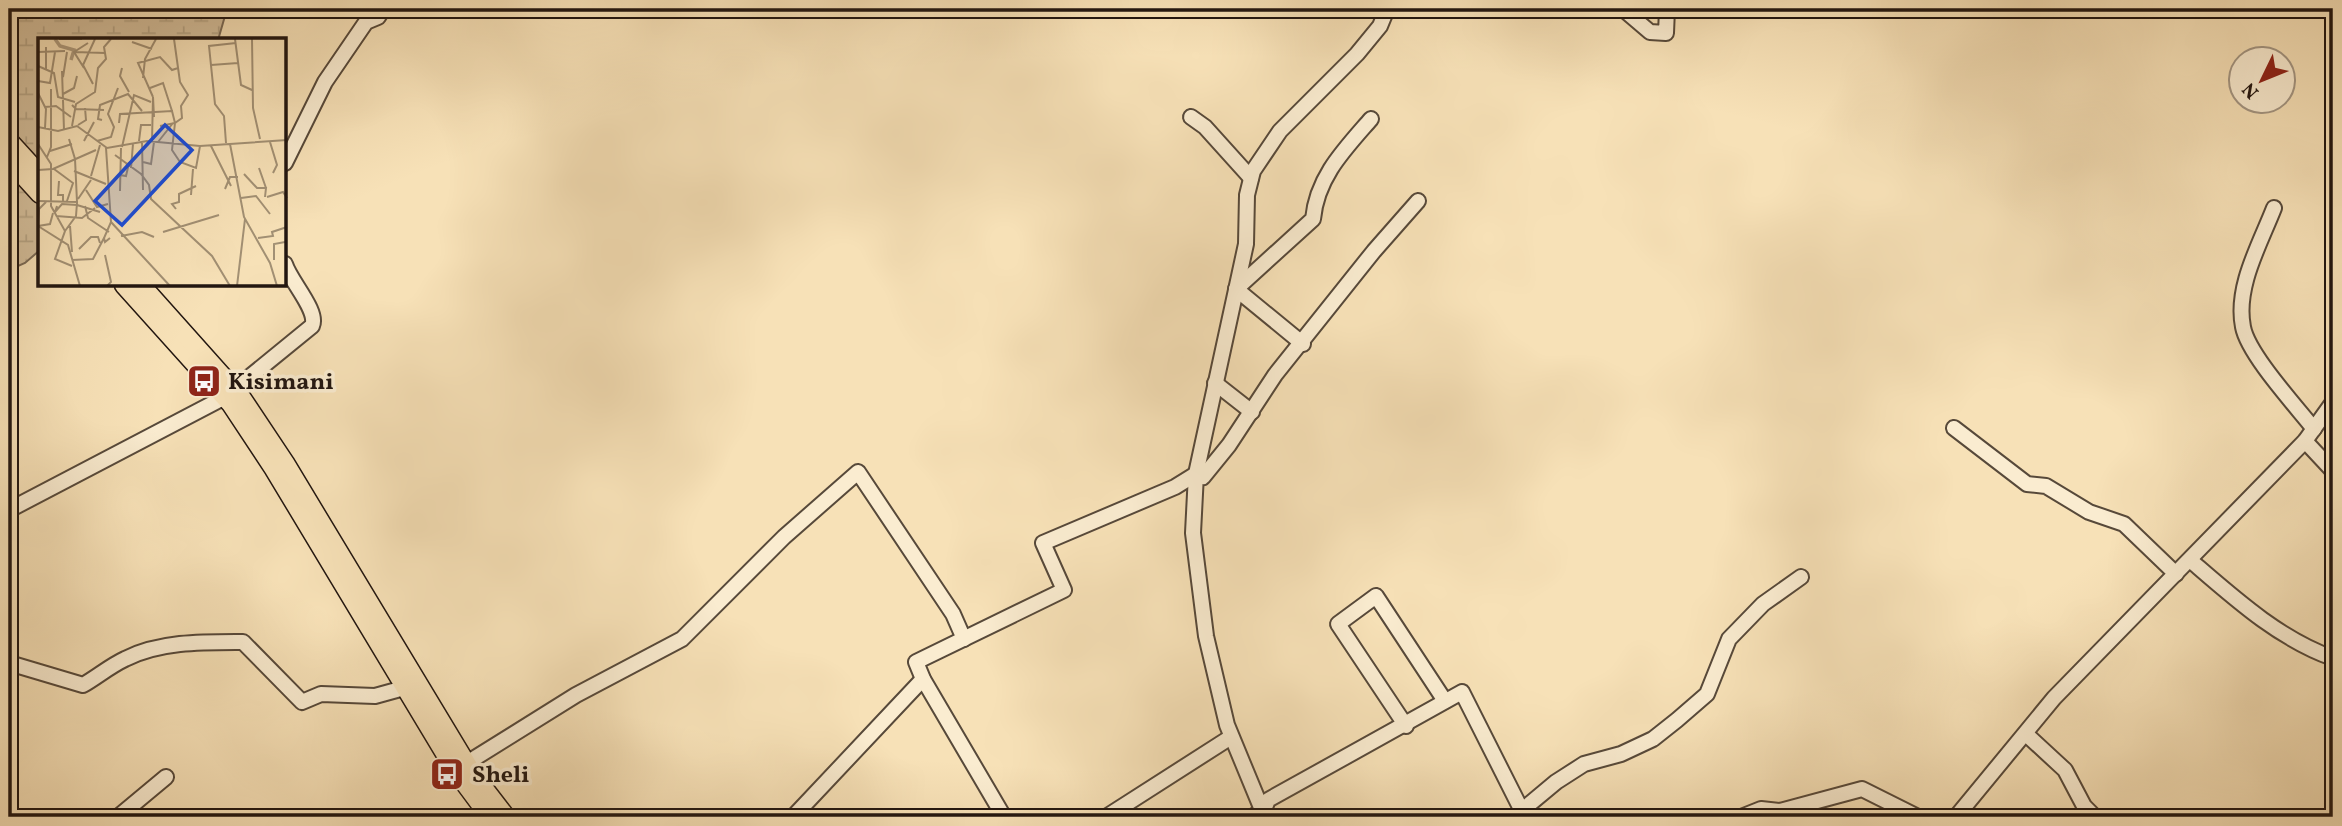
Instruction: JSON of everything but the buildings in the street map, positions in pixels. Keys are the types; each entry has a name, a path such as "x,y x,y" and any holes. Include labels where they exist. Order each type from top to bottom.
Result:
{"main road":[{"path":"9,141 38,174"},
{"path":"9,160 38,192"},
{"path":"126,287 165,320"},
{"path":"142,287 165,320 230,393 285,463 460,767 484,815"},
{"path":"230,393 404,688 460,767 506,817"}],"street":[{"path":"287,159 325,82 366,22 378,17 383,9"},
{"path":"1260,815 1231,737 1206,636 1193,533 1196,474 1246,244 1247,195 1251,178 1280,131 1357,54 1380,26 1387,9"},
{"path":"1623,9 1650,32 1666,33 1667,9"},
{"path":"1191,117 1205,127 1251,178"},
{"path":"1236,289 1313,219 1315,197 1334,162 1371,119"},
{"path":"1196,474 1203,477 1252,412 1275,375 1303,344 1374,251 1418,201"},
{"path":"2274,208 2247,275 2243,327 2253,350 2333,471"},
{"path":"9,510 230,393 312,326 312,309 287,270"},
{"path":"1236,289 1303,344"},
{"path":"1215,383 1252,412"},
{"path":"1956,817 2054,698 2309,435 2333,402"},
{"path":"1954,428 2027,484 2046,486 2089,512 2124,524 2176,574"},
{"path":"460,767 576,695 682,639 784,537 858,472 953,614 964,639"},
{"path":"1004,817 923,679 916,662 1064,590 1043,543 1175,487 1196,474"},
{"path":"2190,560 2259,618 2309,651 2333,658"},
{"path":"1260,815 1268,800 1406,726 1462,692 1518,813 1584,764 1621,754 1642,744 1677,720 1707,694 1729,639 1763,604 1801,577"},
{"path":"1406,726 1338,624 1376,596 1444,701"},
{"path":"9,663 83,685 126,658 153,649 191,642 243,642 303,702 321,694 375,696 404,688"},
{"path":"793,817 923,679"},
{"path":"2025,734 2065,769 2084,806 2095,817"},
{"path":"1106,817 1231,737"},
{"path":"118,817 166,777"},
{"path":"1741,817 1760,809 1780,811 1862,789 1918,817"}],"green space":[{"path":"9,9 227,9 219,38 38,38 38,167 9,134"},
{"path":"9,171 38,204 38,252 25,263 9,270"}],"place":[{"name":"Kisimani","path":"204,381"},
{"name":"Sheli","path":"447,774"}]}
